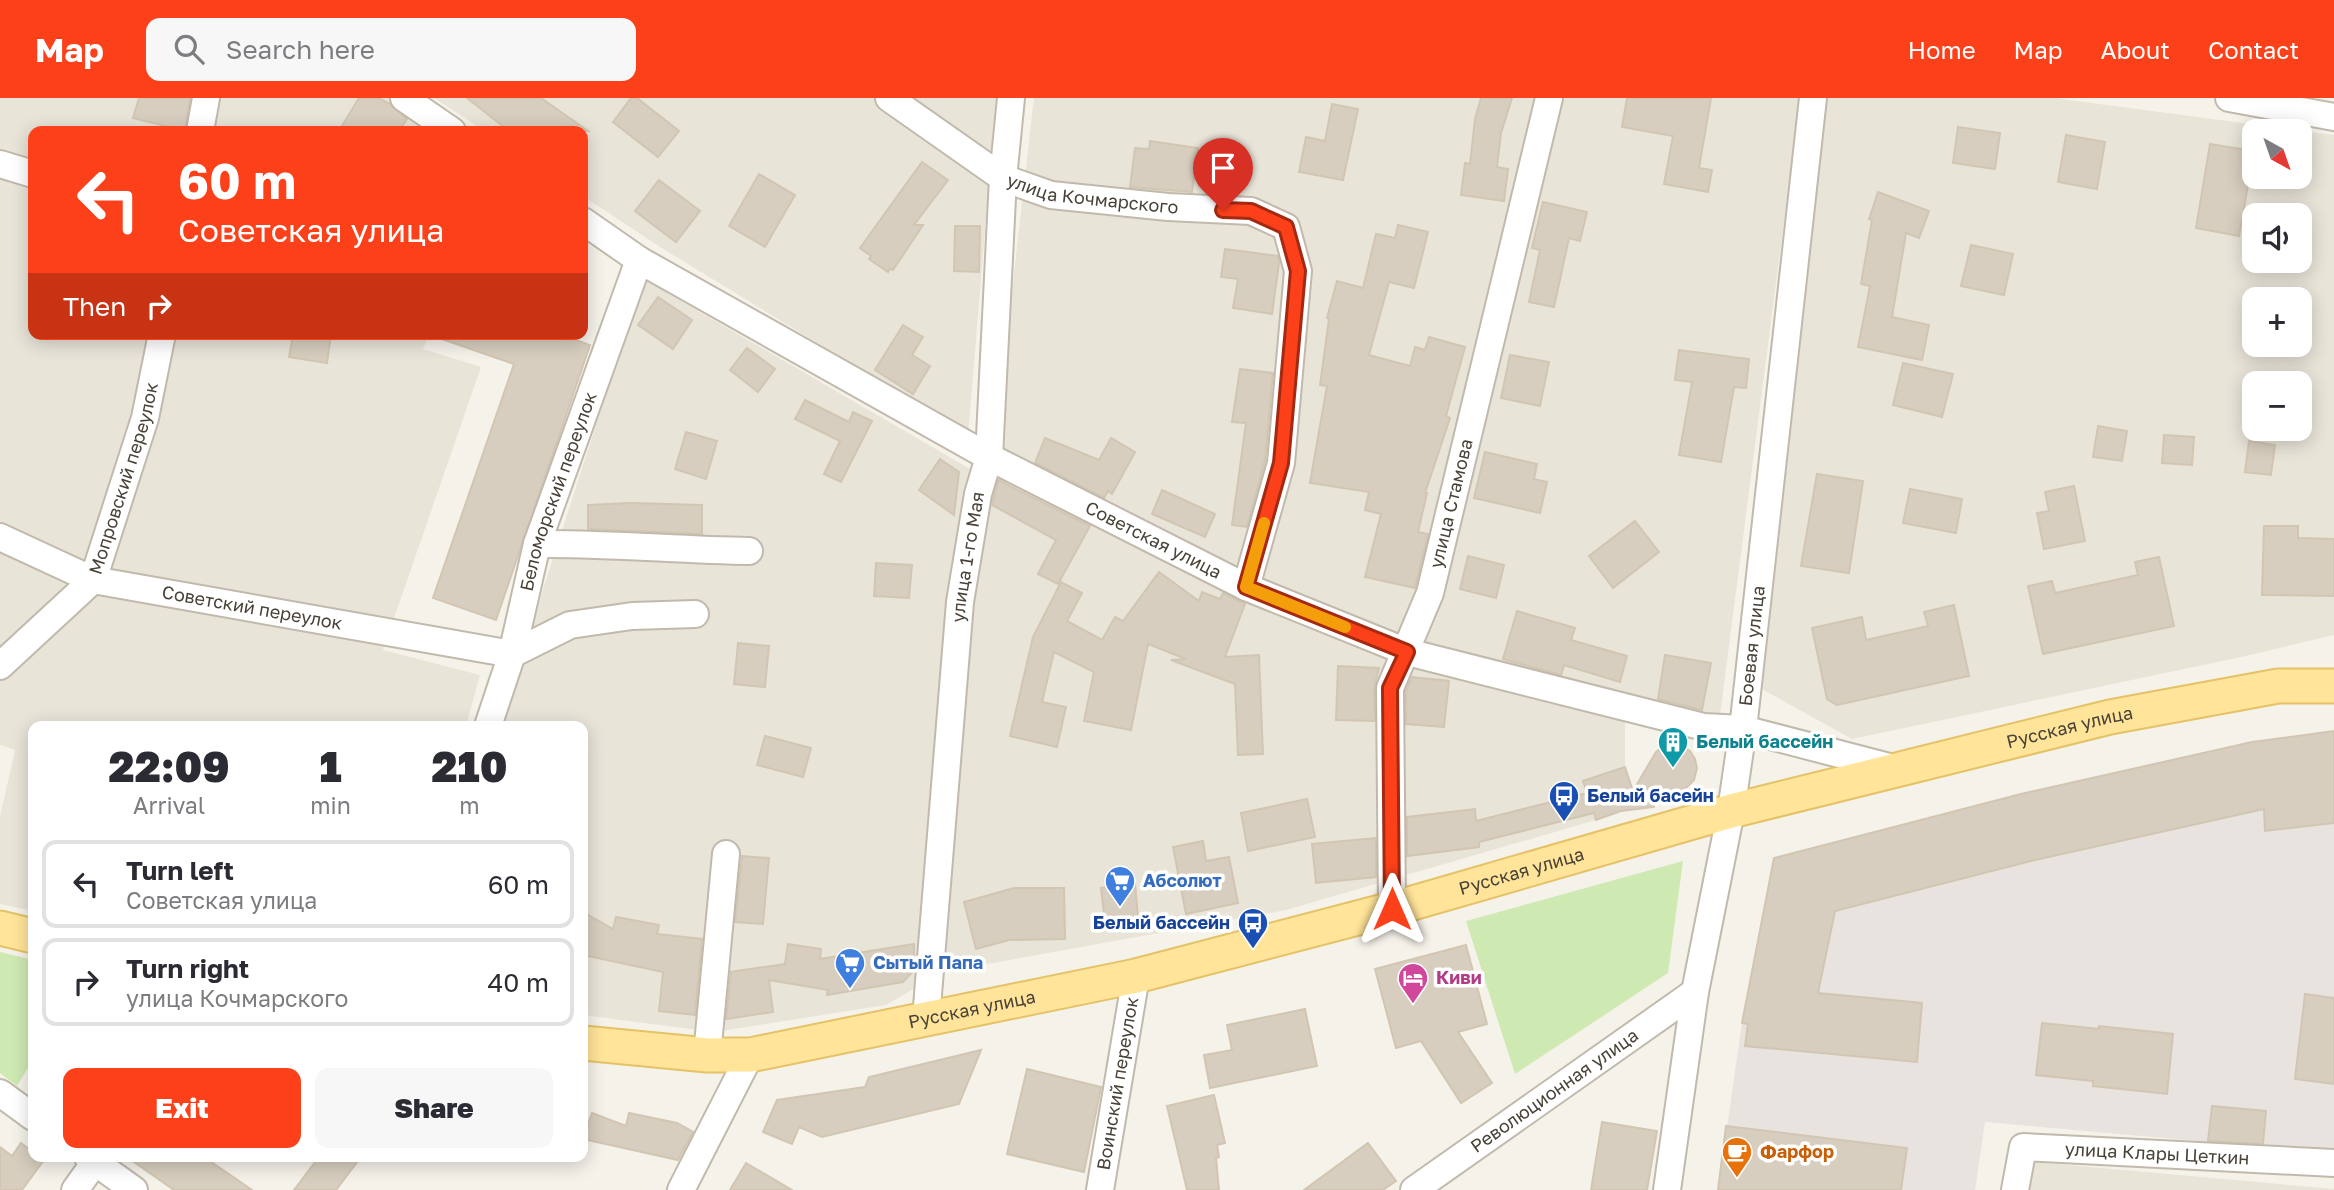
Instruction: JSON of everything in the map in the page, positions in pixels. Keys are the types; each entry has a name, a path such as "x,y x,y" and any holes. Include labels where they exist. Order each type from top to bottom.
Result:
{"main road":[{"name":"Русская улица","path":"588,1043 707,1055 750,1055 926,1019 1136,976 1392,909 1731,811 2110,718 2278,687 2334,686"},
{"path":"0,928 28,935"}],"street":[{"path":"201,126 206,98"},
{"path":"404,98 446,126"},
{"name":"улица Кочмарского","path":"889,98 1003,178 1051,195 1168,207 1251,211 1286,227 1298,271 1281,463 1246,587"},
{"name":"улица 1-го Мая","path":"926,1019 960,602 978,494 989,457 1003,178 1011,98"},
{"name":"улица Стамова","path":"1392,909 1390,688 1430,593 1549,98"},
{"name":"Боевая улица","path":"1667,1190 1695,992 1731,811 1743,729 1813,98"},
{"path":"2229,98 2334,117"},
{"path":"0,164 28,172"},
{"name":"Советская улица","path":"588,224 639,260 989,457 1246,587 1407,652 1704,727 1743,729 1898,769"},
{"name":"Беломорский переулок","path":"490,721 512,654 537,544 639,260"},
{"name":"Мопровский переулок","path":"0,666 93,580 145,418 161,340"},
{"name":"Советский переулок","path":"0,537 93,580 512,654"},
{"path":"537,544 605,543 674,550 749,551"},
{"path":"512,654 570,625 632,616 695,614"},
{"path":"707,1055 726,854"},
{"name":"Воинский переулок","path":"1100,1190 1136,976"},
{"name":"Революционная улица","path":"1414,1190 1695,992"},
{"path":"681,1190 750,1055"},
{"path":"0,1093 28,1113"},
{"name":"улица Клары Цеткин","path":"2015,1190 2023,1147 2334,1163"},
{"path":"75,1190 90,1162"},
{"path":"96,1162 134,1190"}],"shaded area":[{"path":"0,98 394,98 435,126 28,126 28,340 427,340 423,349 481,367 383,650 480,675 467,721 28,721 28,910 0,904 0,817 15,750 0,745"},
{"path":"434,98 996,98 968,435 660,247 588,199 588,126 477,126"},
{"path":"1034,98 1800,98 1719,723 1625,720 1625,767 1638,805 1596,820 1286,910 943,972 980,512 995,440"},
{"path":"1827,98 2054,98 2242,123 2242,189 2312,189 2312,132 2334,135 2334,635 1852,739 1760,688"},
{"path":"643,279 977,473 922,984 886,1005 714,1032 588,1016 588,721 501,721"},
{"path":"2334,731 2334,1153 1985,1122 1975,1190 1718,1190 1742,1023 1774,858 2021,794 2252,742"},
{"path":"2034,1162 2334,1189 2334,1190 2028,1190"}],"green space":[{"path":"1683,861 1668,973 1515,1074 1466,921"},
{"path":"0,952 28,959 28,1067 17,1086 0,1073"}],"building":[{"path":"139,98 190,98 186,126 165,126 133,118"},
{"path":"359,98 379,98 407,119 402,126 342,126"},
{"path":"467,98 541,98 581,126 503,126"},
{"path":"631,98 637,98 679,131 658,157 613,122"},
{"path":"1481,98 1512,98 1501,133 1497,167 1508,169 1504,201 1461,195 1465,163 1470,164 1475,119"},
{"path":"1627,98 1711,98 1699,168 1712,170 1708,192 1664,184 1673,136 1622,127"},
{"path":"1332,104 1358,109 1343,180 1299,172 1306,137 1325,141"},
{"path":"1958,127 2000,133 1995,169 1953,163"},
{"path":"2066,135 2105,142 2097,189 2058,182"},
{"path":"1150,141 1198,148 1192,192 1130,187 1135,148 1149,149"},
{"path":"2210,144 2242,149 2242,189 2247,189 2245,203 2242,203 2239,236 2196,228"},
{"path":"922,162 948,180 914,225 923,225 893,270 888,272 869,259 871,256 860,248"},
{"path":"759,174 795,195 765,247 729,226"},
{"path":"659,180 700,211 676,242 635,211"},
{"path":"1878,192 1929,211 1919,238 1906,233 1892,317 1929,325 1922,360 1858,347 1870,286 1861,284 1872,220 1869,219"},
{"path":"1543,202 1587,212 1580,241 1569,238 1554,307 1529,302 1540,250 1532,248"},
{"path":"1398,225 1428,232 1414,288 1389,282 1369,355 1410,366 1415,347 1425,350 1429,337 1465,347 1446,416 1450,418 1425,493 1418,532 1428,534 1415,588 1365,577 1381,514 1365,510 1369,492 1310,483 1327,386 1320,385 1327,318 1337,281 1363,288 1376,234 1395,238"},
{"path":"955,226 980,226 979,272 954,271"},
{"path":"1971,245 2013,254 2004,295 1961,286"},
{"path":"1225,249 1278,256 1272,314 1233,308 1238,279 1221,277"},
{"path":"658,297 692,320 673,349 638,325"},
{"path":"903,325 923,337 912,355 930,366 913,394 875,370"},
{"path":"292,340 330,340 327,363 289,357"},
{"path":"445,340 576,340 590,345 496,620 433,598 514,364"},
{"path":"747,348 775,369 758,392 730,370"},
{"path":"1679,350 1749,359 1746,388 1734,387 1721,462 1679,455 1692,382 1675,380"},
{"path":"1510,355 1549,362 1540,406 1501,398"},
{"path":"1903,363 1953,374 1942,417 1893,405"},
{"path":"1240,369 1273,373 1265,460 1247,527 1232,525 1246,423 1232,422"},
{"path":"805,400 849,422 853,412 872,421 841,482 824,474 840,441 795,419"},
{"path":"2098,426 2127,431 2122,461 2093,457"},
{"path":"686,432 717,441 706,479 675,469"},
{"path":"2164,435 2194,437 2192,465 2162,463"},
{"path":"1045,438 1099,460 1111,438 1135,452 1112,494 1108,491 1104,498 1035,463"},
{"path":"2249,441 2275,445 2271,475 2245,472"},
{"path":"1485,452 1537,464 1534,479 1547,482 1540,513 1474,498"},
{"path":"940,459 959,472 954,515 919,490"},
{"path":"1817,474 1863,481 1849,573 1801,566"},
{"path":"998,480 1090,526 1058,584 1038,574 1056,540 992,505"},
{"path":"2074,486 2085,541 2044,549 2037,513 2049,511 2045,492"},
{"path":"1910,489 1962,499 1956,533 1903,523"},
{"path":"1162,490 1215,514 1205,537 1152,514"},
{"path":"588,505 702,505 702,534 588,529"},
{"path":"1635,521 1659,552 1613,588 1589,556"},
{"path":"2264,526 2298,526 2298,538 2334,539 2334,596 2262,595"},
{"path":"1468,556 1504,565 1496,598 1460,589"},
{"path":"2159,557 2174,626 2043,654 2028,586 2052,581 2055,593 2138,575 2135,562"},
{"path":"876,563 912,565 909,598 874,596"},
{"path":"1159,572 1199,601 1202,592 1220,599 1223,593 1245,604 1225,657 1259,655 1263,754 1238,755 1235,684 1171,660 1186,659 1148,644 1131,730 1084,721 1094,672 1054,652 1042,702 1066,707 1057,747 1010,736 1033,637 1061,582 1082,593 1067,621 1102,640 1115,617 1123,621"},
{"path":"1954,605 1969,676 1837,705 1827,699 1812,628 1862,617 1866,640 1928,626 1924,612"},
{"path":"1517,611 1575,628 1571,640 1627,656 1620,682 1564,665 1561,675 1503,659"},
{"path":"738,643 769,646 765,687 734,684"},
{"path":"1665,655 1711,663 1702,710 1658,699"},
{"path":"1338,666 1379,668 1374,688 1375,721 1336,720"},
{"path":"1412,677 1449,681 1444,727 1406,724 1406,691"},
{"path":"2334,731 2334,823 2265,831 2264,809 2035,860 1835,911 1818,993 1922,1003 1917,1062 1745,1046 1748,1024 1742,1023 1774,858 2021,794 2252,742"},
{"path":"765,736 811,748 803,777 757,765"},
{"path":"1677,743 1690,751 1695,759 1697,768 1694,780 1686,788 1676,792 1652,788 1654,807 1621,811 1596,820 1594,813 1479,842 1479,847 1407,856 1407,817 1475,809 1476,821 1587,793 1583,781 1625,767 1633,791 1656,752"},
{"path":"1307,799 1315,837 1248,851 1241,813"},
{"path":"1376,838 1376,877 1316,883 1312,844"},
{"path":"1203,841 1206,861 1229,857 1238,903 1186,914 1173,847"},
{"path":"742,856 769,858 763,924 735,922"},
{"name":"Абсолют","path":"1135,884 1139,928 1106,931 1101,888"},
{"path":"1014,888 1064,888 1065,939 1009,940 976,949 964,902"},
{"path":"588,915 613,929 616,917 659,925 657,934 702,939 695,1015 659,1011 663,972 588,956"},
{"path":"788,944 821,949 820,959 914,944 914,970 903,982 827,995 828,990 769,980 773,1012 726,1019 731,972 785,964"},
{"name":"Киви","path":"1466,945 1487,1024 1458,1032 1492,1083 1461,1103 1421,1041 1396,1048 1375,969"},
{"path":"2305,994 2334,998 2334,1084 2295,1079"},
{"path":"1305,1009 1317,1066 1210,1088 1204,1055 1232,1050 1227,1025"},
{"path":"2042,1023 2173,1034 2167,1094 2093,1086 2093,1081 2036,1075"},
{"path":"981,1050 959,1104 822,1137 799,1127 792,1144 763,1132 777,1100 865,1087 869,1077"},
{"path":"1027,1069 1101,1087 1084,1172 1007,1154"},
{"path":"1214,1095 1225,1143 1217,1145 1219,1190 1187,1190 1167,1106"},
{"path":"2212,1106 2266,1111 2263,1144 2208,1141"},
{"path":"592,1113 626,1126 629,1113 677,1123 693,1132 678,1160 588,1140 588,1125"},
{"path":"1602,1122 1657,1131 1647,1190 1591,1190"},
{"path":"1726,1126 1907,1148 1901,1190 1718,1190"},
{"path":"21,1143 28,1148 28,1162 43,1162 22,1190 0,1190 0,1147 12,1156"},
{"path":"1368,1143 1396,1181 1383,1190 1304,1190"},
{"path":"134,1162 211,1162 252,1190 174,1190"},
{"path":"315,1162 357,1162 336,1190 294,1190"},
{"path":"746,1163 758,1170 792,1190 730,1190"}],"slow traffic":[{"path":"1264,523 1246,587 1345,627"}],"place":[{"name":"Белый баcсейн","path":"1673,769"},
{"name":"Белый басейн","path":"1564,823"},
{"name":"Абсолют","path":"1120,908"},
{"name":"Белый бассейн","path":"1253,950"},
{"name":"Сытый Папа","path":"850,990"},
{"name":"Киви","path":"1413,1005"},
{"name":"Фарфор","path":"1737,1179"}],"route":[{"path":"1223,210 1251,211 1286,227 1298,271 1281,463 1246,587 1407,652 1390,688 1392,909"}]}
